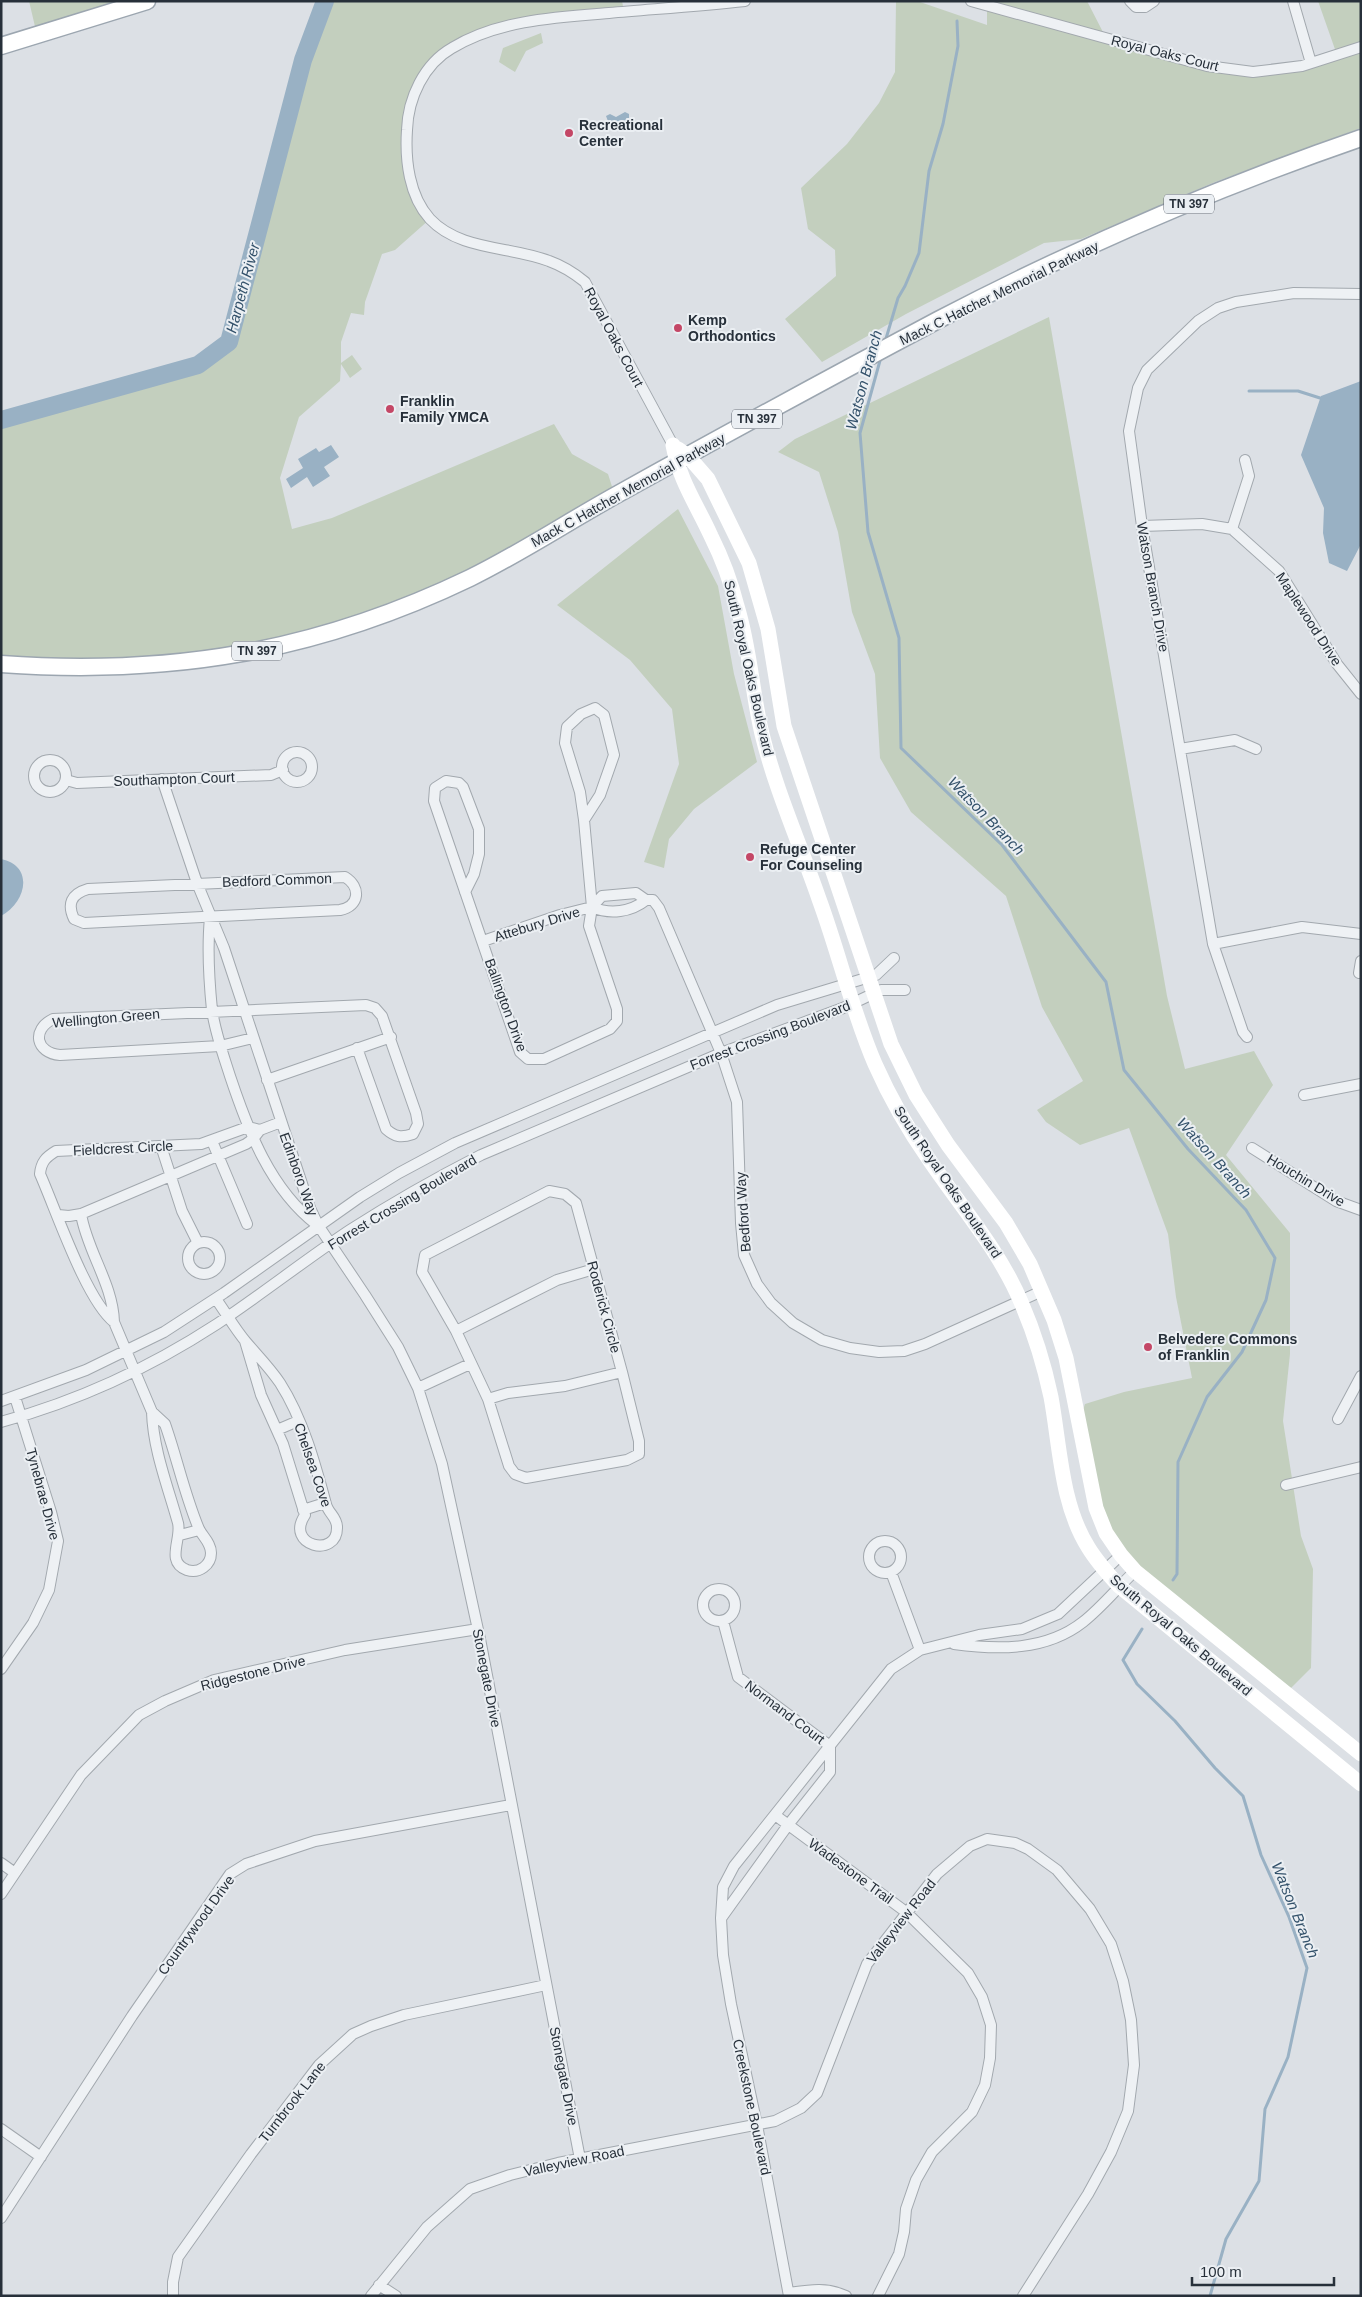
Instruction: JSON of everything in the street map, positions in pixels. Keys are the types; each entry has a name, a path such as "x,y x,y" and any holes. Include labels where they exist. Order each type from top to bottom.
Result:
{"main road":[{"path":"1,46 148,1"},
{"name":"Mack C Hatcher Memorial Parkway","path":"1,664 103,668 185,663 260,650 376,618 469,578 682,459 940,319 1111,237 1248,180 1361,138"},
{"name":"South Royal Oaks Boulevard","path":"673,445 682,459 708,480 749,563 768,629 784,726 891,1044 916,1095 948,1145 1006,1223 1030,1264 1042,1291 1066,1358 1096,1508 1106,1533 1135,1571 1361,1754"},
{"name":"South Royal Oaks Boulevard","path":"682,459 687,490 711,535 727,572 738,609 762,733 774,774 874,1063 897,1108 930,1160 987,1238 1010,1276 1021,1301 1043,1365 1074,1516 1087,1546 1105,1571 1119,1586 1361,1784"}],"street":[{"name":"Royal Oaks Court","path":"673,445 585,282 568,269 548,260 454,238 430,219 416,196 408,170 406,142 408,116 415,89 431,66 451,48 472,38 548,18 745,1"},
{"name":"Royal Oaks Court","path":"971,1 1207,66 1253,72 1311,63 1361,47"},
{"path":"1130,1 1136,7 1145,7 1154,1"},
{"path":"1293,1 1311,63"},
{"name":"Watson Branch Drive","path":"1247,1037 1243,1032 1213,944 1142,526 1129,431 1138,388 1147,370 1198,321 1218,308 1236,302 1294,292 1361,294"},
{"path":"1142,526 1202,524 1232,529 1249,476 1245,460"},
{"name":"Maplewood Drive","path":"1232,529 1279,571 1343,672 1361,694"},
{"name":"Ballington Drive","path":"465,892 474,874 479,854 479,829 463,787 454,781 446,781 435,788 434,801 465,892 520,1052 528,1059 544,1060 610,1030 616,1021 617,1009 589,926 592,907 584,820 580,792 567,754 564,735 567,727 576,718 587,710 595,708 604,715 614,755 600,795 584,820"},
{"path":"1180,749 1235,740 1256,749"},
{"name":"Southampton Court","path":"66,780 77,783 271,775 283,770"},
{"name":"Edinboro Way","path":"162,779 197,883 224,948 266,1080 318,1225"},
{"name":"Bedford Common","path":"345,877 352,882 356,892 354,903 350,908 340,910 210,918 84,923 74,919 70,909 70,901 80,891 88,889 345,877"},
{"name":"Bedford Way","path":"592,907 602,896 636,893 646,900 653,900 659,908 711,1034 721,1053 737,1102 741,1223 744,1255 757,1284 793,1323 822,1340 850,1348 879,1352 904,1350 925,1344 1042,1291"},
{"path":"592,907 604,912 626,910 636,908 646,900"},
{"name":"Attebury Drive","path":"482,941 560,914 592,907"},
{"name":"Edinboro Way","path":"210,918 208,937 212,1010 220,1046 248,1127 253,1140 274,1175 302,1214 318,1225"},
{"path":"1213,944 1302,927 1361,934"},
{"name":"Forrest Crossing Boulevard","path":"1,1401 86,1370 164,1332 216,1299 318,1225 398,1173 456,1143 610,1075 777,1005 847,982 876,975 894,958"},
{"path":"1358,973 1361,961"},
{"name":"Forrest Crossing Boulevard","path":"1,1422 61,1403 135,1371 184,1344 228,1316 331,1243 398,1200 481,1155 721,1053 854,1003 881,990 905,990"},
{"name":"Wellington Green","path":"254,1038 220,1046 60,1055 50,1054 42,1048 38,1039 40,1031 46,1023 53,1019 212,1010 245,1012 366,1005 375,1008 382,1016 391,1037 416,1113 418,1124 413,1134 402,1138 394,1136 386,1128 357,1048"},
{"path":"266,1080 391,1037"},
{"path":"1304,1095 1361,1084"},
{"path":"253,1140 260,1130 281,1122"},
{"path":"248,1127 260,1130"},
{"name":"Fieldcrest Circle","path":"114,1322 106,1315 88,1286 40,1174 41,1164 56,1151 201,1144 248,1127"},
{"name":"Fieldcrest Circle","path":"58,1214 69,1216 81,1214 253,1140"},
{"path":"212,1141 247,1224"},
{"path":"161,1146 182,1211 198,1243"},
{"name":"Houchin Drive","path":"1252,1148 1336,1201 1361,1210"},
{"name":"Roderick Circle","path":"549,1191 565,1194 576,1203 622,1372 639,1441 639,1454 627,1460 526,1478 520,1477 509,1466 488,1400 456,1331 422,1272 425,1255 549,1191"},
{"name":"Fieldcrest Circle","path":"81,1214 83,1230 108,1292 114,1312 114,1322 152,1412"},
{"name":"Stonegate Drive","path":"318,1225 398,1347 418,1388 442,1464 478,1629 580,2159"},
{"path":"456,1331 557,1280 594,1270"},
{"name":"Chelsea Cove","path":"216,1299 245,1341 261,1357 281,1384 311,1450 327,1511 332,1515 337,1527 333,1539 322,1546 311,1544 302,1537 300,1525 305,1515 277,1430 261,1395 245,1341"},
{"path":"418,1388 470,1364"},
{"path":"488,1400 508,1393 565,1386 622,1372"},
{"path":"1338,1418 1361,1376"},
{"name":"Tynebrae Drive","path":"1,1669 33,1622 49,1590 58,1541 51,1512 15,1397"},
{"path":"152,1412 165,1424 199,1530 210,1546 211,1553 207,1564 197,1571 185,1569 177,1562 175,1550 180,1535 153,1430 152,1412"},
{"path":"277,1430 298,1420"},
{"path":"1286,1485 1361,1467"},
{"path":"303,1510 325,1503"},
{"path":"180,1535 199,1530"},
{"name":"Creekstone Boulevard","path":"789,2295 723,1955 721,1918 723,1887 734,1866 891,1669 920,1650 980,1635 1041,1623 1058,1614 1121,1555"},
{"name":"Creekstone Boulevard","path":"948,1643 983,1648 1026,1646 1048,1641 1067,1633 1083,1622 1135,1571"},
{"path":"891,1572 920,1650"},
{"name":"Normand Court","path":"723,1621 738,1676 830,1746"},
{"name":"Ridgestone Drive","path":"1,1894 81,1775 139,1715 165,1701 214,1680 345,1650 478,1629"},
{"path":"721,1918 788,1825 830,1772 830,1746"},
{"name":"Countrywood Drive","path":"1,2218 132,2016 230,1874 246,1864 315,1840 512,1805"},
{"name":"Wadestone Trail","path":"775,1815 906,1912 968,1973 982,1997 991,2025 990,2058 985,2085 972,2112 932,2152 916,2180 906,2209 904,2232 898,2254 878,2296"},
{"name":"Valleyview Road","path":"372,2296 378,2285 427,2227 470,2189 510,2175 580,2159 775,2121 801,2108 817,2093 867,1964 937,1874 970,1846 987,1839 1015,1843 1028,1849 1057,1870 1090,1909 1111,1944 1123,1981 1131,2020 1134,2065 1128,2111 1111,2152 1088,2194 1024,2296"},
{"path":"1,1863 15,1873"},
{"name":"Turnbrook Lane","path":"173,2296 173,2282 178,2257 251,2154 318,2065 353,2034 404,2015 546,1985"},
{"path":"1,2129 41,2157"},
{"path":"378,2285 396,2296"},
{"path":"789,2295 820,2288 835,2291 846,2296"}],"green space":[{"path":"29,1 147,1 37,35"},
{"path":"325,1 622,1 624,11 548,18 451,48 415,89 408,170 430,219 395,250 382,254 365,302 364,315 351,313 341,342 341,363 352,355 362,369 350,378 341,364 340,381 299,417 280,478 292,529 332,518 554,424 572,454 608,474 615,496 469,578 244,653 1,664 1,420 198,365 229,342 303,60"},
{"path":"971,1 1087,1 1106,38 1253,72 1337,55 1318,1 1361,1 1361,128 1215,182 1081,239 1044,243 906,314 822,362 785,319 836,276 835,250 808,229 801,188 847,144 879,103 895,72 896,2 920,2 987,25 987,6"},
{"path":"541,33 543,43 526,51 515,72 499,62 503,48"},
{"path":"1049,317 1167,996 1185,1069 1254,1051 1273,1085 1226,1155 1290,1233 1290,1354 1283,1421 1301,1536 1313,1569 1311,1668 1286,1693 1135,1571 1106,1533 1079,1422 1085,1404 1124,1392 1192,1378 1176,1297 1168,1234 1129,1128 1080,1145 1046,1122 1037,1110 1083,1081 1042,1007 1006,896 911,812 880,758 875,674 852,612 838,532 819,472 778,452 795,439"},
{"path":"678,509 718,586 734,674 757,762 694,809 669,839 664,868 644,862 679,764 672,709 630,660 557,605"}],"water":[{"path":"625,112 629,114 629,120 620,122 616,130 611,129 606,116 610,114 616,117"},
{"path":"1361,381 1361,544 1347,571 1329,563 1323,533 1324,508 1301,455 1321,396"},
{"path":"331,445 339,457 324,467 330,476 313,487 307,477 291,488 286,479 303,468 298,459 316,448 319,452"},
{"path":"1,859 12,863 19,869 23,877 23,885 16,903 1,916"}],"waterway":[{"name":"Harpeth River","path":"1,420 198,365 229,342 303,60 325,1"},
{"name":"Watson Branch","path":"885,342 898,298 919,253 929,171 943,124 958,46 957,21"},
{"name":"Watson Branch","path":"881,357 860,433 868,532 899,638 901,748 1002,845 1106,982 1124,1070 1188,1149 1246,1210 1275,1258 1266,1300 1242,1352 1207,1397 1178,1462 1177,1574 1173,1580"},
{"path":"1249,391 1298,391 1320,398"},
{"name":"Watson Branch","path":"1142,1629 1123,1660 1137,1684 1175,1721 1215,1768 1243,1796 1261,1855 1289,1917 1307,1968 1288,2057 1265,2109 1259,2181 1226,2239 1210,2296"}],"place":[{"name":"Recreational Center","path":"569,133"},
{"name":"Kemp Orthodontics","path":"678,328"},
{"name":"Franklin Family YMCA","path":"390,409"},
{"name":"Refuge Center For Counseling","path":"750,857"},
{"name":"Belvedere Commons of Franklin","path":"1148,1347"}]}
